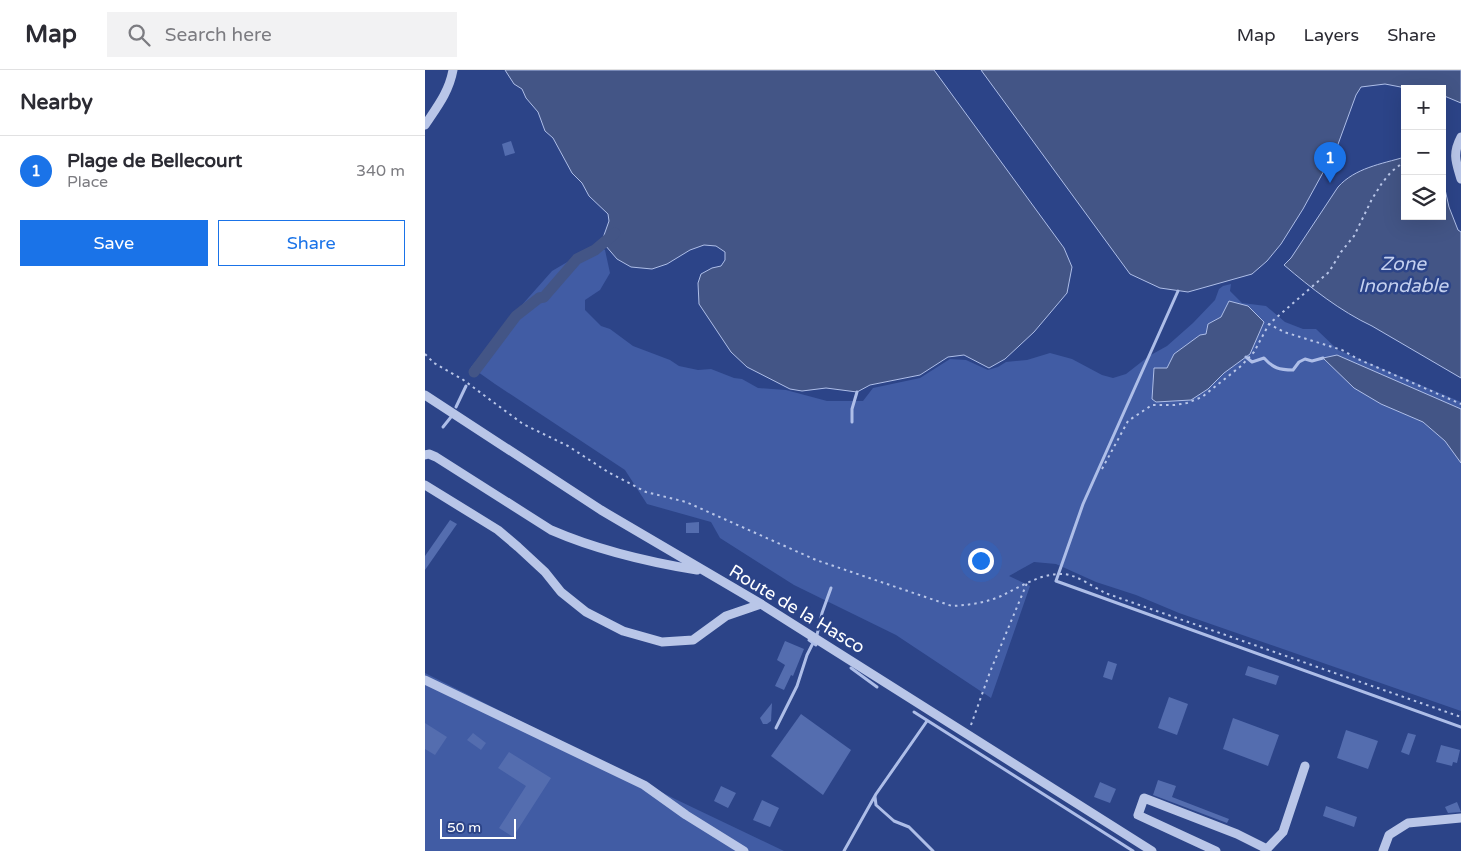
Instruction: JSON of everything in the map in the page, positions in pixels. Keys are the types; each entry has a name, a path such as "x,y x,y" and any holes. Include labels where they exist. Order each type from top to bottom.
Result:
{"street":[{"path":"425,125 444,98 453,70"},
{"path":"1461,137 1456,146 1455,157 1461,179"},
{"name":"Route de la Hasco","path":"425,395 601,510 761,604 1152,851"},
{"path":"425,455 429,454 436,457 551,530 567,537 662,564 703,571"},
{"path":"425,485 498,530 545,572 561,592 586,612 623,631 662,642 693,640 726,616 761,604"},
{"path":"425,680 644,785 686,816 744,851"},
{"path":"1216,851 1138,815 1144,798 1237,834 1266,850 1283,832 1305,766"},
{"path":"1383,851 1389,835 1408,823 1461,818"}],"path":[{"path":"1102,469 1128,422 1152,405 1175,405 1202,397 1233,373 1254,352 1269,324 1329,272 1341,252 1354,236 1382,183 1401,164"},
{"path":"1269,324 1284,332 1342,350 1358,359 1461,404"},
{"path":"425,354 434,363 462,379 523,424 568,446 608,472 646,492 686,502 816,560 952,606 974,605 1000,596 1040,578 1062,574 1069,575 1105,593 1461,717"},
{"path":"968,734 990,672 1027,583"}],"shaded area":[{"path":"598,244 605,250 610,273 600,290 585,300 585,310 601,326 610,329 633,346 670,360 679,366 698,370 711,369 734,378 742,379 758,388 786,390 827,401 863,401 873,388 920,378 950,359 966,360 988,370 1006,362 1027,360 1050,353 1072,359 1102,375 1113,378 1126,374 1149,356 1167,346 1215,300 1219,289 1231,284 1230,291 1242,303 1266,306 1285,322 1303,329 1316,329 1338,350 1461,402 1461,711 1179,613 1136,595 1096,582 1056,564 1034,562 1009,576 1030,586 991,698 896,635 794,585 720,538 711,522 647,504 625,470 471,367 552,271"},
{"path":"425,673 675,799 784,851 425,851"}],"water":[{"path":"505,70 934,70 1064,248 1072,267 1067,293 1034,332 1005,359 989,368 964,355 948,357 920,375 870,385 857,392 826,388 802,391 790,389 747,367 731,352 699,304 698,283 701,274 721,266 725,260 725,252 716,246 704,245 690,250 667,264 652,269 631,267 617,259 605,245 603,238 609,221 608,214 589,196 582,183 572,173 553,138 545,131 538,112 526,98 522,89 514,84"},
{"path":"981,70 1461,70 1461,103 1446,97 1446,85 1401,85 1401,87 1385,84 1361,87 1356,95 1337,147 1303,209 1281,244 1267,261 1252,274 1188,292 1160,288 1130,274"},
{"name":"Zone Inondable","path":"1401,158 1401,220 1446,220 1446,194 1458,230 1461,232 1461,378 1337,306 1284,265 1291,258 1338,187 1352,175"},
{"path":"1229,301 1248,306 1264,322 1250,354 1224,373 1208,389 1191,400 1156,402 1152,399 1154,368 1167,368 1174,354 1200,335 1206,334 1208,324 1221,317"},
{"path":"1337,355 1461,409 1461,463 1445,441 1423,422 1381,404 1354,388 1323,358"}],"building":[{"path":"511,141 515,153 505,156 502,144"},
{"path":"450,520 457,524 425,570 425,556"},
{"path":"699,522 699,533 686,533 686,523"},
{"path":"785,641 804,649 793,676 791,675 784,690 775,686 785,665 777,660"},
{"path":"1108,661 1117,664 1112,680 1103,677"},
{"path":"1248,666 1279,676 1276,685 1245,675"},
{"path":"1169,697 1188,704 1177,735 1158,728"},
{"path":"772,703 771,721 763,724 760,718"},
{"path":"801,714 851,750 823,795 771,756"},
{"path":"1233,718 1279,735 1268,766 1223,749"},
{"path":"425,723 447,737 435,755 425,749"},
{"path":"1346,730 1378,741 1368,769 1337,758"},
{"path":"473,733 486,743 481,750 467,740"},
{"path":"1408,733 1416,735 1409,755 1401,752"},
{"path":"1441,745 1460,750 1457,763 1453,762 1452,766 1436,762"},
{"path":"509,752 551,778 513,837 499,828 526,786 498,768"},
{"path":"1158,780 1176,786 1172,797 1229,819 1227,823 1153,795"},
{"path":"1100,782 1116,789 1110,803 1094,797"},
{"path":"721,786 736,793 728,808 714,801"},
{"path":"762,800 779,808 770,827 753,820"},
{"path":"1457,802 1461,812 1448,813 1445,807"},
{"path":"1326,806 1357,817 1354,827 1323,816"}],"waterway":[{"path":"474,372 516,316 539,298 544,297 577,259 595,250 615,233"},
{"path":"1178,291 1083,504 1056,581 1461,727"},
{"path":"1246,357 1252,362 1264,358 1270,364 1284,370 1293,370 1299,362 1305,359 1312,361 1323,358"},
{"path":"456,407 466,386"},
{"path":"852,422 852,409 857,392"},
{"path":"443,427 451,417"},
{"path":"817,635 831,588"},
{"path":"809,640 816,645"},
{"path":"776,728 797,686 813,643"},
{"path":"851,668 877,687"},
{"path":"914,712 1133,851"},
{"path":"844,851 876,794 927,721"},
{"path":"875,797 876,805 894,821 909,827 933,851"}],"place":[{"name":"Plage de Bellecourt","path":"1330,183"}]}
